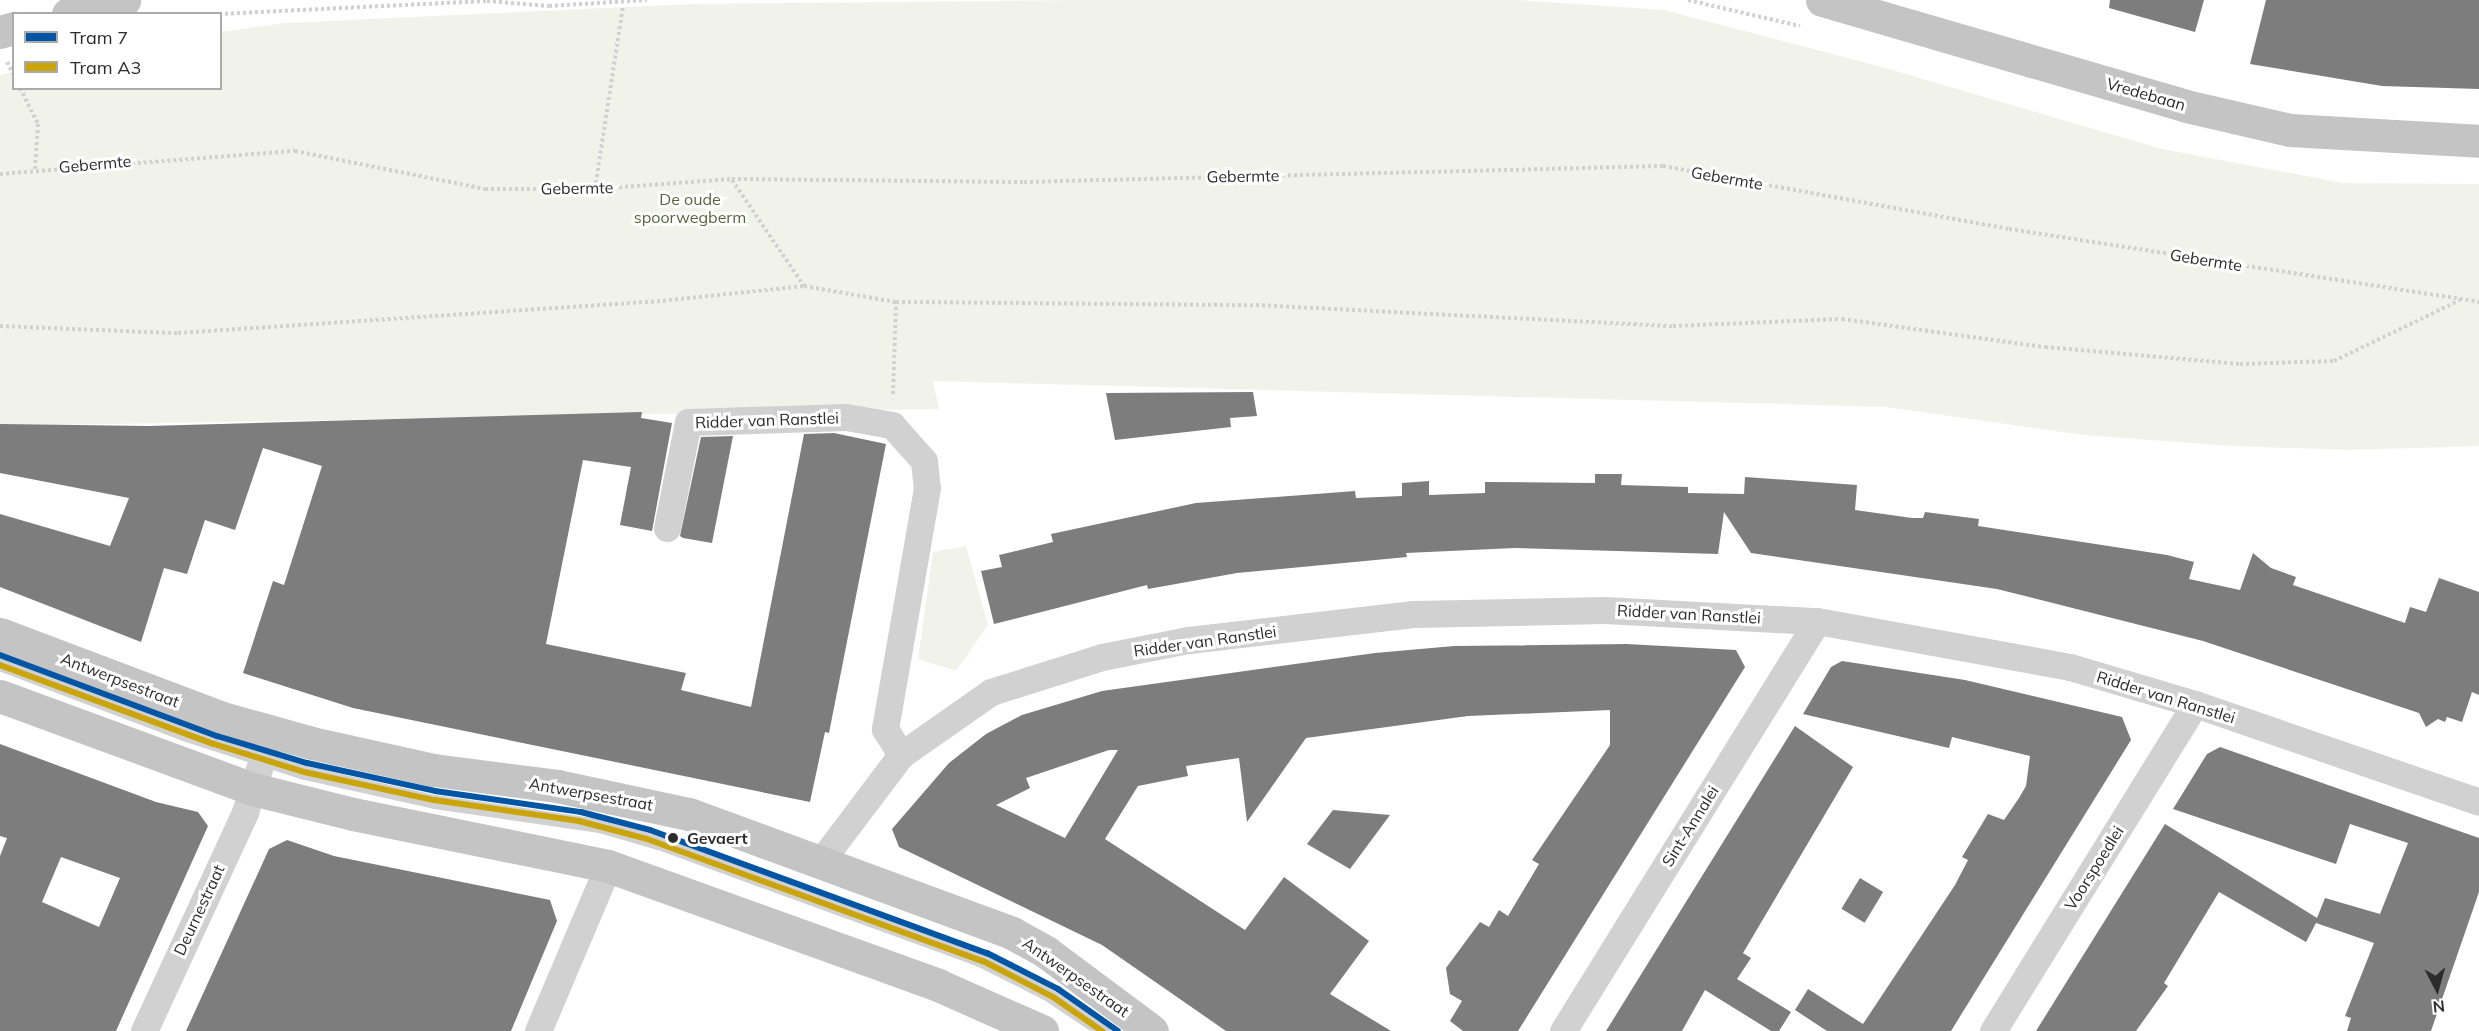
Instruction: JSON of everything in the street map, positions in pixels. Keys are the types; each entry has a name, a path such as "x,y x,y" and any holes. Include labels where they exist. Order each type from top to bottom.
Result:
{"main road":[{"path":"76,12 124,0"},
{"name":"Vredebaan","path":"1822,0 2186,106 2290,130 2479,141"},
{"path":"3,47 12,31"},
{"name":"Antwerpsestraat","path":"0,633 262,760 353,814 608,866 938,984 1042,1031"},
{"name":"Antwerpsestraat","path":"0,696 262,760 434,770 636,801 689,814 1012,933 1046,952 1152,1031"}],"street":[{"name":"Ridder van Ranstlei","path":"667,528 688,422 846,417 892,425"},
{"path":"892,425 924,461 927,488 885,729 901,754"},
{"name":"Ridder van Ranstlei","path":"821,861 901,754 1001,688 1102,657 1189,640 1413,614 1604,610 1817,621 2070,667 2195,704 2479,802"},
{"name":"Sint-Annalei","path":"1563,1031 1817,621"},
{"name":"Voorspoedlei","path":"1993,1031 2195,704"},
{"name":"Deurnestraat","path":"144,1031 262,760"},
{"path":"538,1031 608,866"}],"lane":[{"path":"0,664 262,760 381,791 582,822 659,843 980,960 1046,993 1103,1031"}],"path":[{"path":"222,14 487,1 584,2 622,5 648,0"},
{"path":"595,189 622,5"},
{"path":"3,47 12,70"},
{"path":"21,90 38,124 35,169"},
{"name":"Gebermte","path":"0,174 35,169 296,151 485,189 595,189 732,179 1024,182 1664,166 2009,229 2479,302"},
{"path":"732,179 804,286"},
{"path":"0,326 178,333 669,300 804,286 896,302 1256,305 1673,326 1842,319 2045,347 2240,364 2334,361 2460,300"},
{"path":"892,425 896,302"}],"green space":[{"name":"De oude spoorwegberm","path":"1080,0 1517,0 1664,10 1882,67 2162,149 2343,183 2479,184 2479,446 2348,450 2232,446 2084,435 1886,407 933,381 939,409 0,426 0,75 12,72 12,90 222,90 222,32 285,23 690,4"},
{"path":"966,546 988,625 956,671 918,659 933,552"}],"building":[{"path":"2110,0 2204,0 2195,32 2109,8"},
{"path":"2266,0 2479,0 2479,89 2382,86 2250,64"},
{"path":"1253,392 1257,416 1230,418 1231,427 1115,440 1106,393"},
{"path":"642,412 641,418 672,423 652,531 620,525 631,467 583,460 546,644 686,673 681,690 751,707 804,434 834,433 886,444 829,733 825,732 810,802 353,708 243,673 273,581 284,585 322,466 263,448 235,530 205,520 187,574 164,568 141,642 0,587 0,514 110,546 129,498 0,473 0,424 148,426"},
{"path":"733,436 712,543 683,538 680,536 701,437"},
{"path":"1595,474 1622,474 1621,485 1688,487 1688,493 1744,494 1745,477 1857,485 1855,510 1912,518 1923,518 1925,512 1979,519 1978,526 2167,555 2194,562 2189,579 2240,590 2253,553 2271,568 2296,577 2293,585 2405,623 2410,607 2426,612 2439,578 2479,592 2479,695 2472,692 2462,722 2447,717 2445,722 2438,719 2426,727 2419,713 2203,641 1997,589 1751,553 1724,512 1718,554 1515,548 1406,553 1407,557 1237,573 1148,589 1147,585 994,624 981,571 1002,567 999,555 1053,542 1051,534 1196,503 1355,491 1356,498 1402,496 1402,483 1429,481 1429,495 1485,493 1485,482 1595,483"},
{"path":"1627,644 1736,650 1745,667 1518,1031 1463,1031 1450,1021 1462,1001 1450,994 1446,968 1480,922 1489,927 1499,910 1508,916 1539,864 1532,860 1610,745 1610,710 1468,716 1306,738 1247,822 1239,758 1186,766 1188,776 1138,786 1105,839 1245,930 1284,877 1369,941 1330,994 1391,1031 1226,1031 1102,945 899,847 892,829 949,763 986,734 1022,715 1102,691 1375,653 1454,646","holes":["1109,750 1118,750 1065,838 996,805 1030,788 1026,778"]},
{"path":"1842,661 1965,680 2122,717 2131,740 1951,1031 1827,1031 1795,1010 1808,989 1863,1024 1955,885 1968,860 1962,857 1988,814 2004,820 2019,798 2026,786 2030,756 1952,737 1949,748 1803,714 1831,667"},
{"path":"1795,726 1853,767 1743,953 1751,958 1737,979 1791,1012 1779,1031 1771,1031 1705,990 1682,1031 1606,1031"},
{"path":"0,744 156,802 198,812 208,826 116,1031 0,1031 0,856 7,838 0,836","holes":["61,857 120,878 99,927 42,902"]},
{"path":"2220,747 2479,838 2479,892 2431,1031 2347,1031 2351,1018 2345,1016 2374,943 2316,923 2306,942 2219,892 2164,983 2168,986 2136,1031 2036,1031 2165,824 2317,918 2325,898 2380,914 2408,843 2350,824 2336,864 2173,809 2207,754"},
{"path":"1333,810 1390,815 1350,869 1307,844"},
{"path":"287,840 334,856 550,900 557,921 511,1031 186,1031 269,849"},
{"path":"1860,878 1883,892 1865,923 1841,909"}],"tram line":[{"name":"7","path":"0,655 217,736 307,763 435,791 581,812 650,830 987,953 1058,989 1118,1031"},
{"name":"A3","path":"0,665 214,744 304,772 434,800 579,821 647,839 983,961 1053,997 1102,1031"}],"place":[{"name":"Gevaert","path":"673,838"}]}
